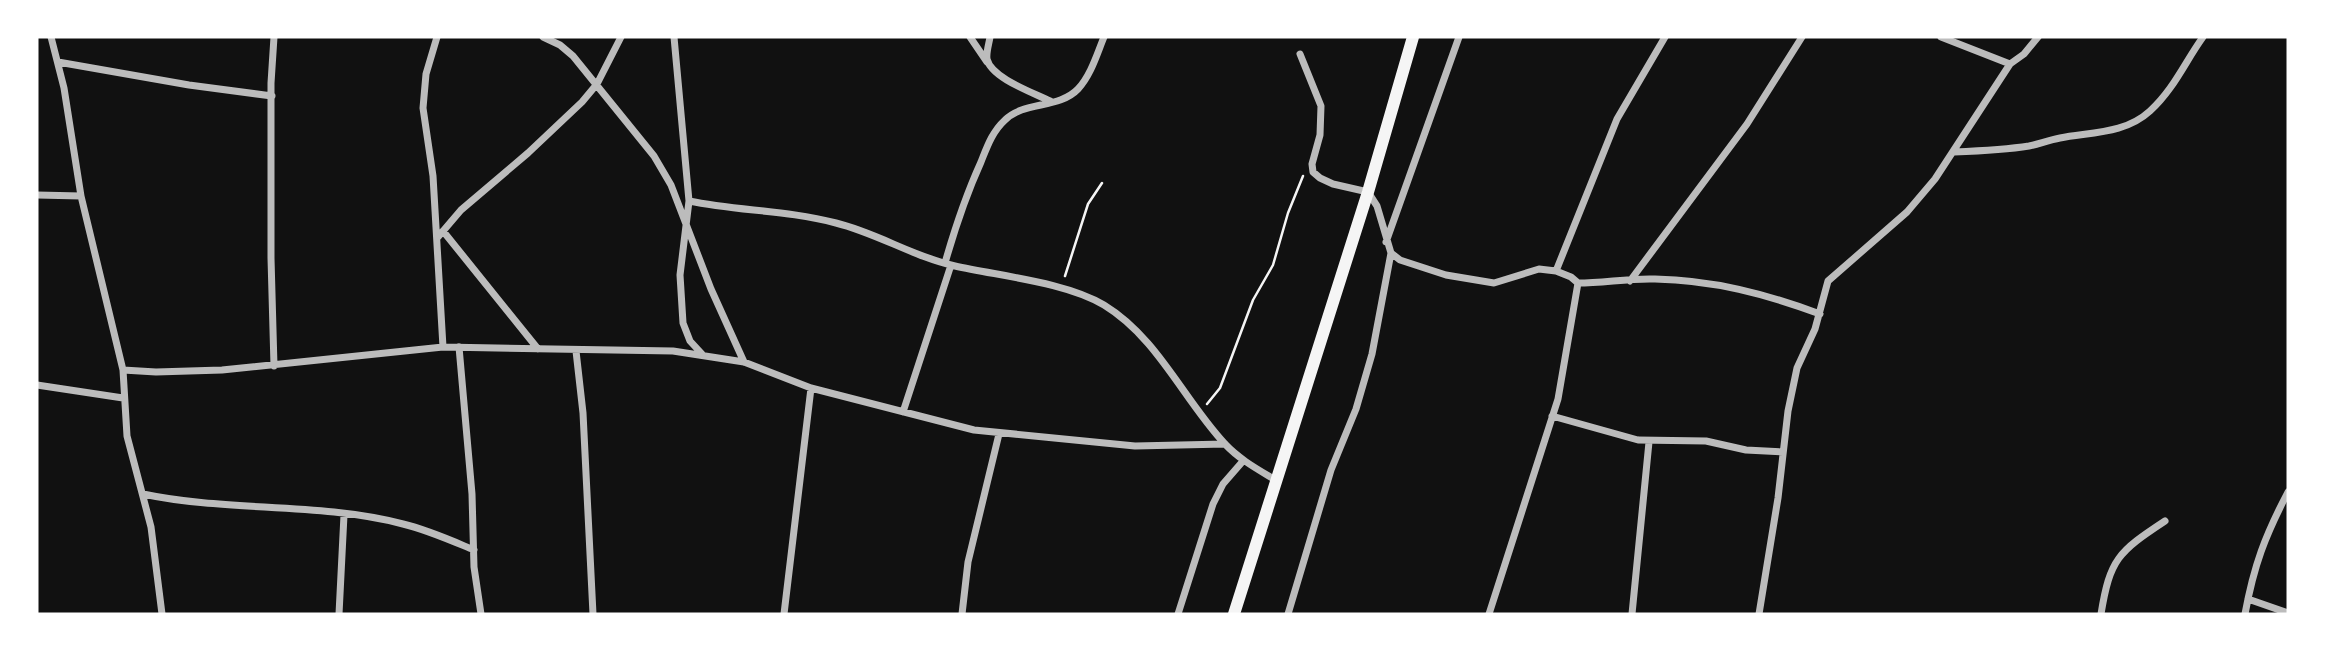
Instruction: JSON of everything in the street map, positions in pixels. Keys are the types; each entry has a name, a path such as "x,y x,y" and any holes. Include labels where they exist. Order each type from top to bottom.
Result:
{"highway":[{"path":"1234,614 1368,192 1413,37"}],"street":[{"path":"51,37 58,62 81,197 123,370 127,436 151,527 162,614"},
{"path":"274,37 271,258 274,366"},
{"path":"437,37 426,74 424,108 440,234 443,347"},
{"path":"543,37 560,45 573,56 654,156 671,185 711,289 744,362"},
{"path":"440,234 489,184 561,123 597,85 621,37"},
{"path":"674,37 689,201 680,275 682,323 690,341 702,355"},
{"path":"970,37 991,68 999,75 1051,102"},
{"path":"990,37 987,57 991,68"},
{"path":"903,412 969,188 989,141 1010,116 1034,105 1051,102 1076,92 1104,37"},
{"path":"1386,242 1459,37"},
{"path":"1556,271 1617,119 1665,37"},
{"path":"1630,281 1747,124 1802,37"},
{"path":"1941,37 2010,64"},
{"path":"1759,614 1788,411 1797,368 1820,314 1828,281 1906,212 1935,179 2010,64 2024,54 2038,37"},
{"path":"1954,152 2010,149 2114,130 2148,113 2162,99 2191,59 2203,37"},
{"path":"1300,54 1321,106 1320,135 1311,164 1313,172 1320,178 1368,192 1377,206 1391,253 1400,260 1446,275 1494,283 1539,269 1571,276 1578,283 1652,278 1725,285 1763,294 1820,314"},
{"path":"58,62 189,85 272,96"},
{"path":"37,195 81,197"},
{"path":"689,201 728,209 793,214 834,222 948,264 1062,289 1102,304 1152,346 1164,366 1225,444 1243,461 1277,481"},
{"path":"440,234 538,349"},
{"path":"1288,614 1331,470 1356,409 1372,354 1391,253"},
{"path":"1489,614 1558,399 1578,283"},
{"path":"123,370 156,373 274,366 443,347 673,351 744,362 811,388 955,426 1135,446 1225,444"},
{"path":"459,347 481,614"},
{"path":"576,351 583,413 593,614"},
{"path":"37,385 123,398"},
{"path":"784,614 811,388"},
{"path":"1552,416 1649,442 1706,441 1746,450 1783,452"},
{"path":"962,614 968,562 999,433"},
{"path":"1632,614 1649,442"},
{"path":"1178,614 1213,504 1223,484 1243,461"},
{"path":"2245,614 2252,576 2266,534 2288,492"},
{"path":"143,494 183,502 305,510 401,523 474,550"},
{"path":"339,614 344,515"},
{"path":"2101,614 2106,585 2116,559 2165,521"},
{"path":"2248,599 2288,613"}],"path":[{"path":"1200,411 1220,388 1253,300 1273,265 1296,191 1311,164"},
{"path":"1062,289 1069,258 1088,204 1102,183"}]}
